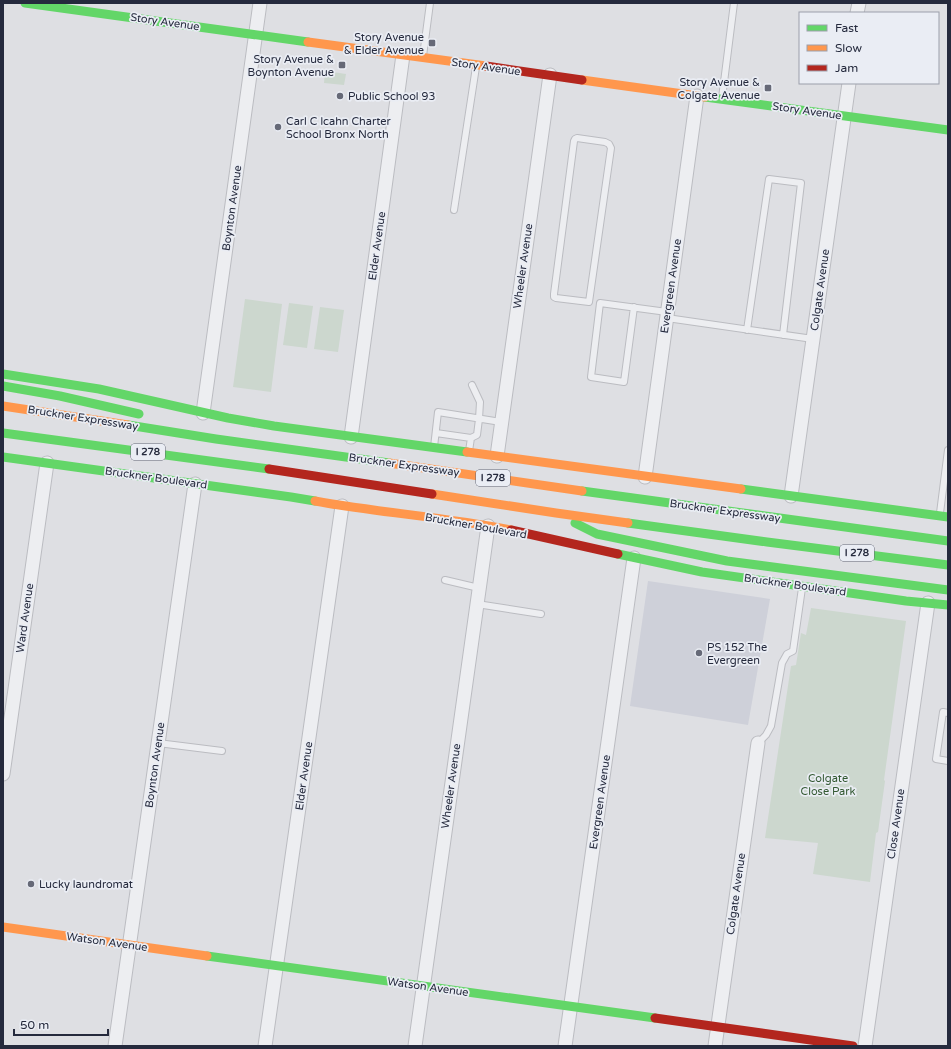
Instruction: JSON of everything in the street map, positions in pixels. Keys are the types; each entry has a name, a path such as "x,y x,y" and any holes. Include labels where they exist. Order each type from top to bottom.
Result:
{"main road":[{"name":"Story Avenue","path":"25,3 65,6 256,35 948,130"},
{"path":"3,374 99,389 249,422 645,477 944,516"},
{"path":"3,386 94,403 150,418"},
{"name":"Bruckner Expressway","path":"3,406 216,439 948,541"},
{"path":"165,422 216,439"},
{"name":"Bruckner Expressway","path":"3,433 292,472 556,513 767,542 948,564"},
{"name":"Bruckner Boulevard","path":"3,457 488,526 702,572 948,606"},
{"path":"556,513 596,534 701,556 762,566 948,590"},
{"name":"Watson Avenue","path":"3,927 852,1046"}],"street":[{"name":"Boynton Avenue","path":"203,413 260,3"},
{"name":"Elder Avenue","path":"351,437 403,55"},
{"name":"Wheeler Avenue","path":"497,456 550,76"},
{"name":"Colgate Avenue","path":"791,496 848,84"},
{"name":"Evergreen Avenue","path":"645,477 697,96"},
{"name":"Ward Avenue","path":"3,774 47,463"},
{"name":"Boynton Avenue","path":"115,1046 195,484"},
{"name":"Elder Avenue","path":"265,1046 342,506"},
{"name":"Wheeler Avenue","path":"415,1046 488,526"},
{"name":"Evergreen Avenue","path":"565,1046 634,558"},
{"name":"Close Avenue","path":"865,1046 928,603"},
{"name":"Colgate Avenue","path":"715,1046 758,743"}],"lane":[{"path":"423,58 430,3"},
{"path":"722,99 734,3"},
{"path":"454,210 476,65"},
{"path":"589,302 611,148 609,144 605,142 577,138 574,141 554,297 556,298 589,302 634,307 667,315 747,330 813,339"},
{"path":"747,330 769,179 801,183 783,335"},
{"path":"600,303 591,377 624,382 634,307"},
{"path":"436,433 449,433 471,438 477,435 480,402 472,386"},
{"path":"434,448 438,412 451,414 464,420 479,419 501,422"},
{"path":"450,421 451,414"},
{"path":"469,453 471,438"},
{"path":"944,516 948,450"},
{"path":"445,580 479,588"},
{"path":"758,743 766,735 771,726 782,663 787,654 793,651 802,586"},
{"path":"477,604 541,614"},
{"path":"948,713 942,712 936,759 948,761"},
{"path":"158,743 222,751"}],"shaded area":[{"name":"PS 152 The Evergreen","path":"648,581 770,599 748,725 630,706"}],"green space":[{"path":"325,71 346,74 344,85 324,83"},
{"path":"245,299 282,304 271,392 233,387"},
{"path":"289,303 313,306 307,348 283,345"},
{"path":"320,307 344,310 338,352 314,349"},
{"name":"Colgate Close Park","path":"811,608 906,621 870,882 813,874 818,843 765,838 791,666 796,665 801,633 806,635"}],"traffic: fast":[{"path":"25,3 308,42"},
{"path":"705,97 948,130"},
{"path":"3,374 99,389 228,418 274,426 467,452"},
{"path":"3,386 60,396 139,414"},
{"path":"128,425 389,463"},
{"path":"3,433 269,469"},
{"path":"3,457 315,501"},
{"path":"741,489 948,517"},
{"path":"582,491 948,541"},
{"path":"575,523 597,534 727,561 948,590"},
{"path":"628,523 948,565"},
{"path":"618,554 702,572 906,601 948,605"},
{"path":"207,956 655,1018"}],"traffic: slow":[{"path":"308,42 486,66"},
{"path":"582,80 705,97"},
{"path":"3,406 128,425"},
{"path":"467,452 741,489"},
{"path":"389,463 582,491"},
{"path":"432,494 628,523"},
{"path":"315,501 511,530"},
{"path":"3,927 207,956"}],"traffic: jam":[{"path":"486,66 582,80"},
{"path":"269,469 432,494"},
{"path":"511,530 618,554"},
{"path":"655,1018 853,1046"}],"place":[{"name":"Story Avenue & Elder Avenue","path":"432,43"},
{"name":"Story Avenue & Boynton Avenue","path":"342,65"},
{"name":"Story Avenue & Colgate Avenue","path":"768,88"},
{"name":"Public School 93","path":"340,96"},
{"name":"Carl C Icahn Charter School Bronx North","path":"278,127"},
{"name":"PS 152 The Evergreen","path":"699,653"},
{"name":"Lucky laundromat","path":"31,884"}]}
